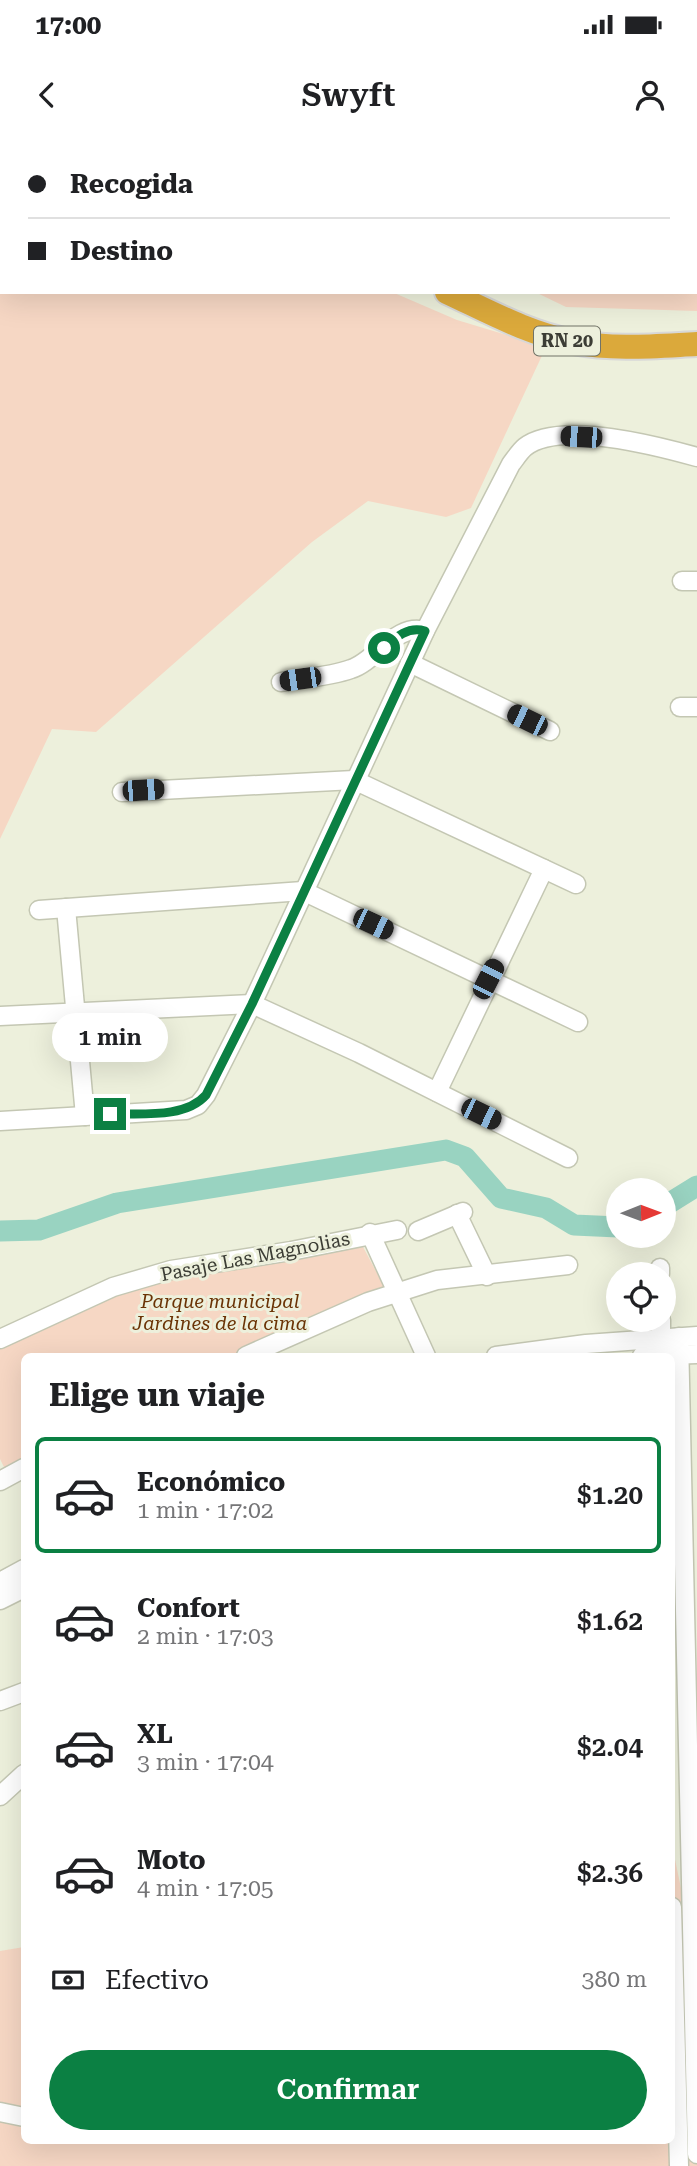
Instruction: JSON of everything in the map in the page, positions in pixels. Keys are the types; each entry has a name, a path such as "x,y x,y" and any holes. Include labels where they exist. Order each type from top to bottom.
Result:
{"highway":[{"name":"RN 20","path":"451,294 520,326 574,343 621,347 697,344"},
{"name":"RN 20","path":"493,294 545,321 579,331 621,335 697,333"}],"street":[{"path":"0,1121 186,1110 198,1105 206,1095 252,1004 425,631 511,464 525,447 553,436 637,440 697,457"},
{"path":"281,682 353,668 400,634 417,629 425,631"},
{"path":"410,663 550,732"},
{"path":"122,792 354,780 576,884"},
{"path":"437,1092 488,979 544,869"},
{"path":"38,911 303,891 578,1022"},
{"path":"66,908 85,1116"},
{"path":"0,1016 74,1011 155,1011 252,1004 568,1158"},
{"path":"418,1231 460,1213 487,1276"},
{"name":"Pasaje Las Magnolias","path":"0,1339 113,1287 171,1270 291,1251 370,1233 397,1230"},
{"path":"370,1233 425,1353"},
{"path":"253,1353 396,1292 437,1280 568,1265"},
{"path":"650,1353 697,1336"},
{"path":"544,1353 671,1345"},
{"path":"675,1364 688,1425 690,1640 685,1711 697,2154"},
{"path":"2,1477 21,1469"},
{"path":"0,1582 21,1571"},
{"path":"0,1600 21,1590"},
{"path":"0,1701 21,1693"},
{"path":"0,1796 21,1777"},
{"path":"0,2112 21,2116"},
{"path":"675,2127 695,2128"},
{"path":"675,2135 679,2166"}],"green space":[{"path":"0,294 397,294 457,320 546,347 471,508 446,517 368,501 312,542 96,732 52,729 0,839"},
{"path":"539,294 697,294 697,311 566,307"},
{"name":"Parque municipal Jardines de la cima","path":"362,1245 386,1290 237,1353 21,1353 21,1461 5,1469 0,1459 0,1346 111,1295 184,1273"},
{"path":"675,1859 697,1965 697,2166 0,2166 0,1951 21,1948 21,2144 675,2144"}],"waterway":[{"path":"0,1231 39,1230 117,1203 446,1150 465,1157 501,1198 546,1208 574,1225 606,1226"},
{"path":"676,1199 697,1186"}],"route":[{"path":"110,1114 186,1110 198,1105 206,1095 252,1004 425,631 417,629 400,634 384,648"}]}
